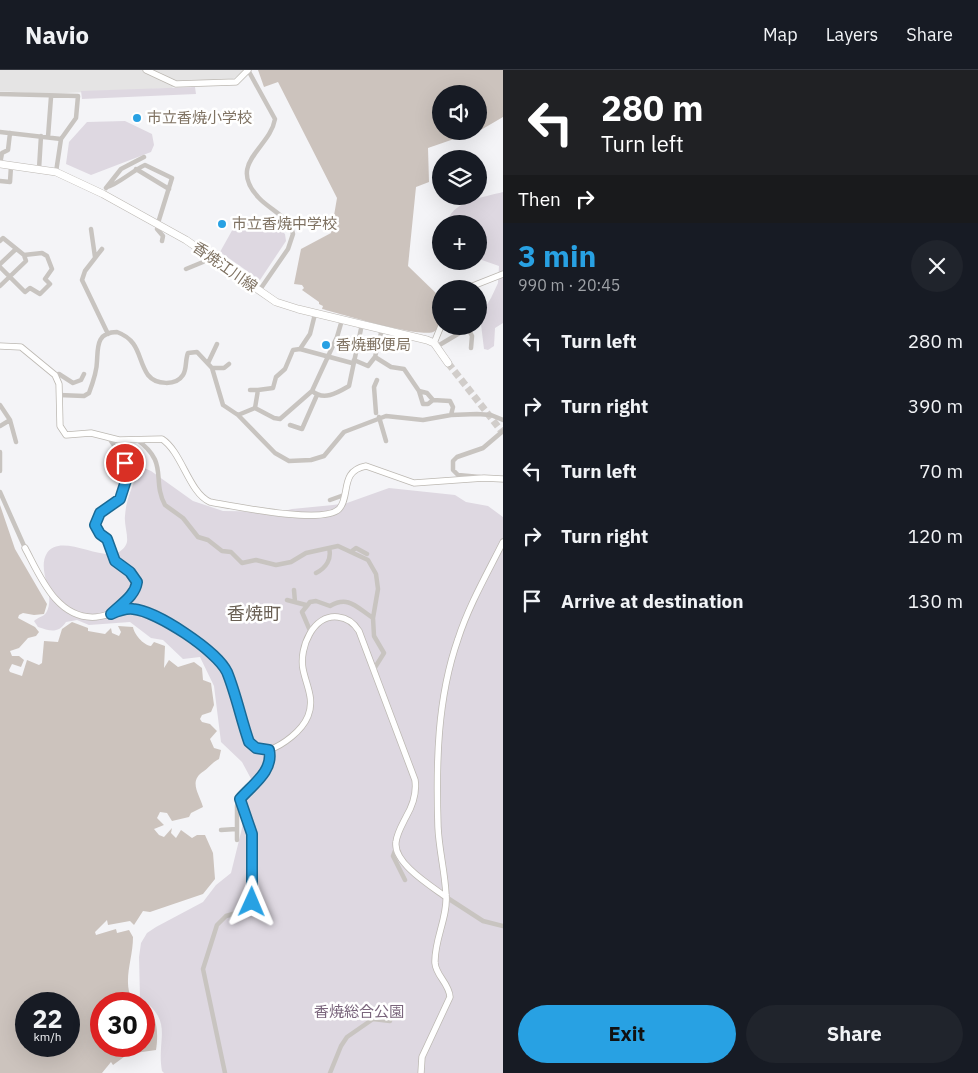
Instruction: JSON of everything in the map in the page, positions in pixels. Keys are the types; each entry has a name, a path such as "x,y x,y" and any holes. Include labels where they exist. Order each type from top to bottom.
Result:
{"main road":[{"name":"香焼江川線","path":"0,164 56,172 105,190 283,305 428,340 435,345"},
{"path":"435,345 448,363"}],"street":[{"path":"146,70 176,84 236,82 248,70 275,119 272,128 250,157 248,179 256,194 286,221 293,234 288,249 259,291"},
{"path":"0,94 51,97 78,96 76,118 61,139 56,172"},
{"path":"48,137 51,97"},
{"path":"0,132 61,139"},
{"path":"0,164 2,153 8,150 10,133"},
{"path":"39,169 41,136"},
{"path":"105,190 121,169 144,157"},
{"path":"105,190 136,169 147,165 172,178 157,229 163,236 162,241"},
{"path":"0,180 10,182 11,166"},
{"path":"136,169 169,189"},
{"path":"91,229 95,258"},
{"path":"0,241 3,238 15,250 24,255 45,254 52,269 45,279 50,284 40,294 30,288 25,292"},
{"path":"102,249 85,271 82,284 108,334"},
{"path":"15,250 0,266 29,298"},
{"path":"0,286 26,260 24,255"},
{"path":"186,269 203,262 208,255"},
{"path":"487,280 503,274"},
{"path":"300,349 310,334 315,314"},
{"path":"255,408 274,418 280,419 312,391 342,320"},
{"path":"312,391 317,395 333,395 349,386 362,324"},
{"path":"250,390 273,388 276,377 285,369 293,350 300,349 368,366 375,358 382,329"},
{"path":"59,395 84,396 89,393 97,362 96,349 102,339 108,334 120,334 135,346 149,376 154,380 169,383 178,380 184,373 190,351 197,352 212,368 223,405 238,415 275,453 290,461 311,460 326,455 342,433 378,415 423,420 451,415 491,415 503,420"},
{"path":"435,345 438,335"},
{"path":"435,345 453,335"},
{"path":"470,348 472,335"},
{"path":"208,363 217,344"},
{"path":"0,346 21,347 55,375 59,384 60,426 64,433 75,436 91,433 109,438 157,438 164,440 200,494 210,502 289,515 309,516 337,510 343,503 348,480 364,466 378,469 414,483 484,478"},
{"path":"375,358 391,367 404,369 419,391 423,404 428,404 433,400 450,401 453,406 451,415"},
{"path":"212,368 224,368 229,364"},
{"path":"55,375 59,374 73,383 81,380 84,374"},
{"path":"377,380 374,387 378,415 386,441"},
{"path":"255,408 258,390"},
{"path":"419,391 427,393 433,400"},
{"path":"290,425 302,429 317,395"},
{"path":"0,405 10,420 16,442"},
{"path":"238,415 255,408"},
{"path":"0,426 10,420"},
{"path":"348,424 350,430"},
{"path":"503,431 483,448 457,457 452,461 453,470 458,475 503,480"},
{"path":"109,438 128,466 129,477 120,499 100,513 95,525 100,534 107,539 115,561 130,572 137,582 136,590 111,614"},
{"path":"136,439 148,449 155,459 165,505 183,518 200,539 208,540 222,551 234,554 242,563 256,560 276,565 291,562 306,553 338,546 368,560 376,574 378,595 373,618 375,640 384,653 374,669"},
{"path":"0,452 0,471"},
{"path":"0,492 25,548 46,586 60,604 86,616 95,617 132,609 147,613 192,638 211,652 227,673 249,742 256,748 269,750 299,730 308,717 311,700 302,656 317,623 329,617 342,617 351,621 359,631 374,669 416,786 413,803 398,835 396,848 392,856 405,880"},
{"path":"330,500 344,495"},
{"path":"421,1073 422,1057 450,997 449,988 437,972 435,961 446,897 438,829 437,778 445,686 458,638 471,605 503,542"},
{"path":"316,573 323,569 329,558 329,548"},
{"path":"352,551 356,548 367,554"},
{"path":"294,590 295,602"},
{"path":"287,600 306,605 316,602 330,606 337,602 349,601 373,618"},
{"path":"306,605 302,614 311,633"},
{"path":"237,840 237,806 240,799 263,775 270,760 269,750"},
{"path":"225,1073 203,969 218,925 226,916 250,910 252,902 252,834 240,799"},
{"path":"222,830 236,829"},
{"path":"396,848 402,862 446,897 484,921 503,926"},
{"path":"330,1073 341,1046 348,1037 373,1020 390,1021"}],"shaded area":[{"path":"0,70 244,70 233,79 177,82 172,88 45,94 0,91"},
{"path":"258,70 503,70 503,117 487,126 487,85 432,85 432,140 451,140 428,148 429,182 416,187 408,266 432,289 432,332 415,332 399,329 322,309 323,306 319,302 302,290 304,288 302,285 294,284 301,249 331,233 337,198 278,82 264,87"},
{"path":"0,505 15,549 47,604 44,614 23,613 19,615 18,618 35,627 39,632 36,636 28,638 19,648 10,651 12,656 19,656 24,660 21,667 12,664 10,672 22,676 27,660 39,665 42,663 44,641 58,642 62,629 72,622 88,628 88,631 105,634 111,628 112,633 119,636 121,632 118,626 133,627 137,636 145,644 151,646 154,642 165,646 164,668 169,660 178,667 194,662 202,668 203,680 211,683 214,705 211,712 202,715 200,719 202,722 210,724 217,731 210,739 214,748 221,750 219,759 199,775 197,779 196,788 203,807 191,813 189,817 172,821 167,813 160,812 157,818 164,825 154,829 159,835 164,837 172,828 171,833 176,838 181,830 192,838 197,835 205,835 213,853 215,879 203,894 150,912 143,911 134,925 130,921 108,925 107,920 95,932 96,935 116,929 117,933 129,930 133,937 128,979 129,992 90,992 90,1057 124,1057 113,1065 111,1062 102,1073 0,1073"},
{"path":"155,1020 157,1033 155,1050"}],"green space":[{"path":"195,87 196,94 82,99 81,91"},
{"path":"125,121 152,134 154,145 151,152 91,175 66,164 69,142 87,122"},
{"path":"503,192 503,323 495,328 494,346 488,350 484,349 482,335 487,335 487,305 498,283 499,266 487,262 487,215 451,215 461,205 487,205 487,196"},
{"path":"239,218 261,228 268,219 285,234 286,241 260,280 220,252"},
{"name":"香焼総合公園","path":"144,468 151,471 193,501 223,511 280,512 333,505 347,503 389,488 455,495 466,502 488,506 503,517 503,1073 164,1073 162,1071 162,1031 161,1023 155,1012 155,992 140,992 139,957 141,943 147,933 156,927 203,902 216,885 231,873 242,828 245,800 256,788 242,762 221,742 214,686 200,657 183,659 163,640 151,638 130,622 89,625 77,620 66,622 57,630 46,630 38,627 34,621 46,613 49,606 44,560 47,553 53,548 70,546 109,554 122,550 127,539 125,519 127,504 138,472"}],"tunnel":[{"path":"448,363 503,433"}],"place":[{"name":"市立香焼小学校","path":"137,118"},
{"name":"市立香焼中学校","path":"222,224"},
{"name":"香焼郵便局","path":"326,345"}],"district":[{"name":"香焼町","path":"254,614"}],"route":[{"path":"125,463 128,466 129,477 123,494 120,499 100,513 95,525 100,534 107,539 115,561 130,572 137,582 136,590 111,614 125,609 137,609 192,638 211,652 227,673 249,742 260,750 269,750 270,760 263,775 240,799 252,834 252,902"}]}
